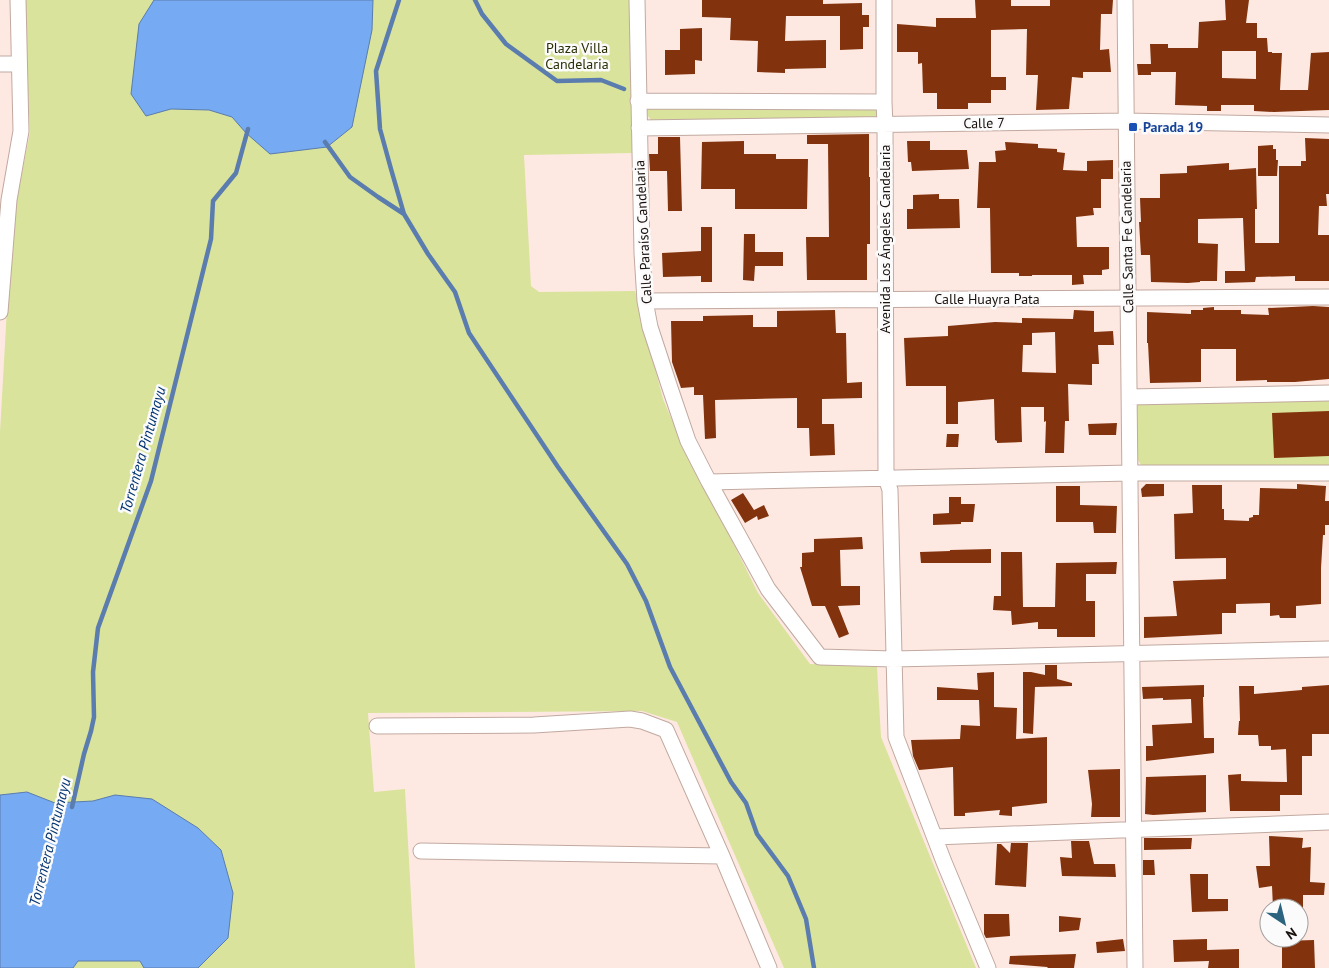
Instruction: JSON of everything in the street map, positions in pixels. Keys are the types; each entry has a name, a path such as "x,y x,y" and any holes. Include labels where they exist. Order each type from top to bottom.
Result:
{"street":[{"path":"0,312 4,200 21,131 18,0"},
{"name":"Calle Paraíso Candelaria","path":"637,0 638,101 645,301 650,327 688,441 768,589 820,657 893,659"},
{"name":"Avenida Los Ángeles Candelaria","path":"884,0 886,478 890,490 896,737 988,968"},
{"name":"Calle Santa Fe Candelaria","path":"1125,0 1135,968"},
{"path":"0,64 19,64"},
{"path":"638,101 884,102"},
{"name":"Calle 7","path":"639,128 1126,122 1329,125"},
{"name":"Calle Huayra Pata","path":"645,301 1329,296"},
{"path":"1129,396 1329,393"},
{"path":"709,482 1130,473 1329,473"},
{"path":"893,659 1329,649"},
{"path":"377,726 534,725 630,719 642,721 666,730 722,856 768,968"},
{"path":"935,837 1329,822"},
{"path":"421,851 722,856"}],"green space":[{"name":"Plaza Villa Candelaria","path":"25,0 630,0 633,153 524,155 531,286 539,292 635,291 663,399 758,593 810,664 877,667 881,737 976,968 784,968 677,722 642,711 368,713 374,792 405,789 415,968 0,968 0,432 11,238 30,132"},
{"path":"651,106 877,108 877,118 651,120 647,111"},
{"path":"1329,398 1329,467 1143,468 1138,460 1137,400"}],"water":[{"path":"154,0 373,0 372,30 352,127 327,147 270,154 246,133 232,117 209,110 171,109 146,116 131,94 139,24"},
{"path":"27,792 55,803 93,801 115,795 152,799 198,828 221,850 233,893 228,938 198,968 144,968 140,961 78,961 73,968 0,968 0,795"}],"building":[{"path":"702,0 823,0 823,4 862,3 862,15 869,15 869,27 863,27 863,49 840,50 840,16 786,16 785,41 826,40 826,68 785,69 785,73 757,72 758,41 730,40 731,18 702,17"},
{"path":"975,0 1011,0 1011,6 1050,6 1050,0 1113,0 1112,14 1101,14 1100,50 1109,49 1111,72 1083,72 1083,78 1072,77 1069,109 1036,110 1038,75 1026,75 1027,29 991,30 991,77 1006,77 1006,90 991,90 991,103 968,103 968,109 937,109 937,93 923,93 922,63 918,64 918,52 897,52 897,24 936,27 936,18 976,18"},
{"path":"1225,0 1249,0 1246,23 1257,23 1257,38 1267,38 1268,52 1282,53 1280,90 1308,90 1311,53 1329,52 1329,110 1274,112 1254,111 1254,105 1221,105 1221,111 1207,111 1207,106 1175,105 1176,72 1151,72 1151,75 1138,75 1137,64 1151,64 1150,44 1168,44 1168,48 1198,48 1199,22 1226,20","holes":["1222,51 1256,51 1256,79 1222,78"]},
{"path":"702,28 702,61 695,60 695,74 665,75 665,50 680,50 680,29"},
{"path":"869,134 870,244 867,244 867,280 807,280 806,237 829,237 828,144 807,144 807,135"},
{"path":"658,137 680,137 682,211 668,211 667,171 650,171 649,154 658,154"},
{"path":"1305,138 1329,139 1329,194 1326,194 1327,206 1319,206 1318,235 1329,235 1329,281 1295,281 1295,276 1256,277 1255,282 1225,283 1225,271 1245,271 1243,218 1198,219 1198,243 1218,244 1217,281 1188,283 1151,282 1150,255 1141,255 1140,198 1160,198 1160,174 1187,173 1187,166 1229,163 1229,170 1256,168 1257,209 1255,209 1255,243 1279,243 1279,166 1301,166 1301,161 1306,161"},
{"path":"744,141 744,154 776,154 776,159 808,159 807,209 735,209 735,189 701,189 702,142"},
{"path":"907,141 930,141 930,150 967,150 969,169 912,171 911,162 908,162"},
{"path":"1005,142 1038,144 1038,148 1057,149 1057,152 1065,153 1063,170 1087,171 1087,161 1113,160 1113,179 1101,179 1101,208 1093,208 1094,215 1076,217 1077,247 1109,247 1109,269 1102,270 1102,275 1083,275 1084,284 1072,285 1072,275 1019,276 1019,273 991,273 990,208 977,208 979,162 996,162 995,151 1006,150"},
{"path":"1273,145 1273,149 1276,149 1276,160 1278,160 1277,176 1258,176 1258,146"},
{"path":"939,194 939,199 959,199 960,228 907,229 907,209 913,209 913,195"},
{"path":"701,227 712,227 712,282 701,282 701,276 663,277 662,253 701,251"},
{"path":"744,234 755,234 755,252 783,252 783,266 755,266 754,281 743,280"},
{"path":"1214,307 1214,310 1241,310 1241,314 1269,315 1268,308 1329,307 1329,379 1295,382 1267,382 1267,380 1236,381 1236,349 1201,349 1201,382 1150,383 1147,312 1191,314 1191,310 1203,310 1203,308"},
{"path":"835,310 836,333 846,333 847,383 862,382 862,398 822,399 822,424 834,424 835,455 810,456 809,428 797,428 797,398 715,400 716,438 705,439 703,395 694,395 694,387 681,388 672,362 671,321 703,321 703,316 753,315 753,327 777,327 777,311"},
{"path":"1074,310 1094,311 1094,332 1113,331 1114,345 1098,345 1099,364 1092,364 1092,385 1068,384 1069,421 1065,421 1064,453 1045,453 1046,421 1044,422 1044,407 1021,407 1022,442 997,443 995,440 994,399 958,402 958,424 946,424 946,386 906,386 904,338 948,336 948,326 995,322 1022,323 1022,318 1073,319","holes":["1055,332 1056,373 1022,372 1023,345 1032,345 1032,333"]},
{"path":"1329,411 1329,456 1274,458 1272,413"},
{"path":"1117,423 1116,435 1089,435 1088,424"},
{"path":"947,434 959,434 958,447 946,447"},
{"path":"1146,484 1164,484 1164,496 1142,497 1141,489"},
{"path":"1297,484 1326,486 1325,501 1329,501 1329,525 1325,525 1325,535 1323,535 1321,604 1296,606 1296,618 1280,618 1279,615 1270,616 1270,603 1236,604 1236,613 1222,613 1222,634 1144,638 1144,617 1177,616 1173,581 1226,579 1226,558 1175,559 1174,514 1193,513 1192,485 1222,485 1224,520 1249,521 1249,518 1253,517 1253,515 1259,515 1260,488 1297,489"},
{"path":"1056,486 1080,486 1080,505 1117,506 1116,533 1094,533 1093,522 1056,522"},
{"path":"743,493 754,510 764,505 769,516 758,520 757,516 745,523 731,500"},
{"path":"949,497 961,497 961,504 975,504 973,522 933,525 933,514 949,513"},
{"path":"862,537 863,549 840,550 841,586 860,586 860,605 838,606 849,634 839,638 825,606 812,606 800,567 802,567 802,553 814,552 814,539"},
{"path":"991,549 991,563 921,563 920,552"},
{"path":"1001,552 1022,552 1023,607 1055,607 1056,563 1117,562 1116,574 1086,574 1086,601 1095,601 1095,637 1057,637 1057,629 1038,629 1038,622 1012,625 1011,611 993,610 994,596 1001,596"},
{"path":"1045,665 1057,665 1057,679 1072,683 1072,686 1035,687 1033,734 1023,733 1023,672 1045,675"},
{"path":"994,672 994,707 1017,708 1016,739 1047,737 1047,803 1012,807 1012,816 999,815 1000,810 965,813 965,816 954,816 953,767 919,770 913,756 911,740 960,739 961,725 980,726 979,700 937,700 937,687 978,690 977,673"},
{"path":"1204,685 1204,738 1214,738 1214,753 1146,761 1146,746 1153,746 1152,725 1192,723 1191,699 1143,699 1142,687"},
{"path":"1329,685 1329,734 1312,734 1312,756 1302,756 1302,795 1280,795 1280,811 1230,811 1228,775 1241,774 1241,781 1287,782 1286,749 1271,750 1271,746 1259,746 1258,735 1238,735 1240,721 1239,686 1254,686 1254,694 1302,690 1302,687"},
{"path":"1120,769 1120,817 1091,817 1092,804 1088,770"},
{"path":"1206,775 1206,812 1145,814 1146,777"},
{"path":"1269,836 1303,838 1302,848 1311,847 1310,882 1325,883 1324,895 1303,895 1303,898 1273,898 1272,886 1259,888 1256,866 1270,866"},
{"path":"1144,838 1192,838 1191,849 1144,850"},
{"path":"1071,841 1089,841 1094,864 1115,864 1116,877 1062,876 1060,857 1072,858"},
{"path":"1011,843 1028,843 1026,887 995,885 997,844 1001,844 1010,853"},
{"path":"1143,860 1154,860 1155,875 1143,875"},
{"path":"1190,874 1208,874 1208,899 1228,899 1228,911 1192,912"},
{"path":"984,914 1009,914 1010,936 986,938 984,934"},
{"path":"1059,916 1081,918 1079,930 1059,932"},
{"path":"1123,939 1125,951 1097,953 1096,942"},
{"path":"1207,939 1207,950 1239,949 1239,968 1208,968 1209,961 1174,962 1173,940"},
{"path":"1309,940 1314,940 1315,968 1282,968 1282,948 1309,948"},
{"path":"1076,954 1074,968 1048,968 1009,964 1010,956"}],"waterway":[{"path":"399,0 376,71 380,129 404,214"},
{"path":"475,0 482,14 506,44 557,81 601,80 624,89"},
{"name":"Torrentera Pintumayu","path":"72,807 94,717 93,672 98,628 151,481 211,239 213,201 236,173 248,129"},
{"path":"325,142 350,177 404,214 428,254 455,292 469,333 558,467 627,564 646,601 670,667 731,782 746,803 757,834 788,876 806,919 814,968"}],"place":[{"name":"Parada 19","path":"1133,127"}]}
